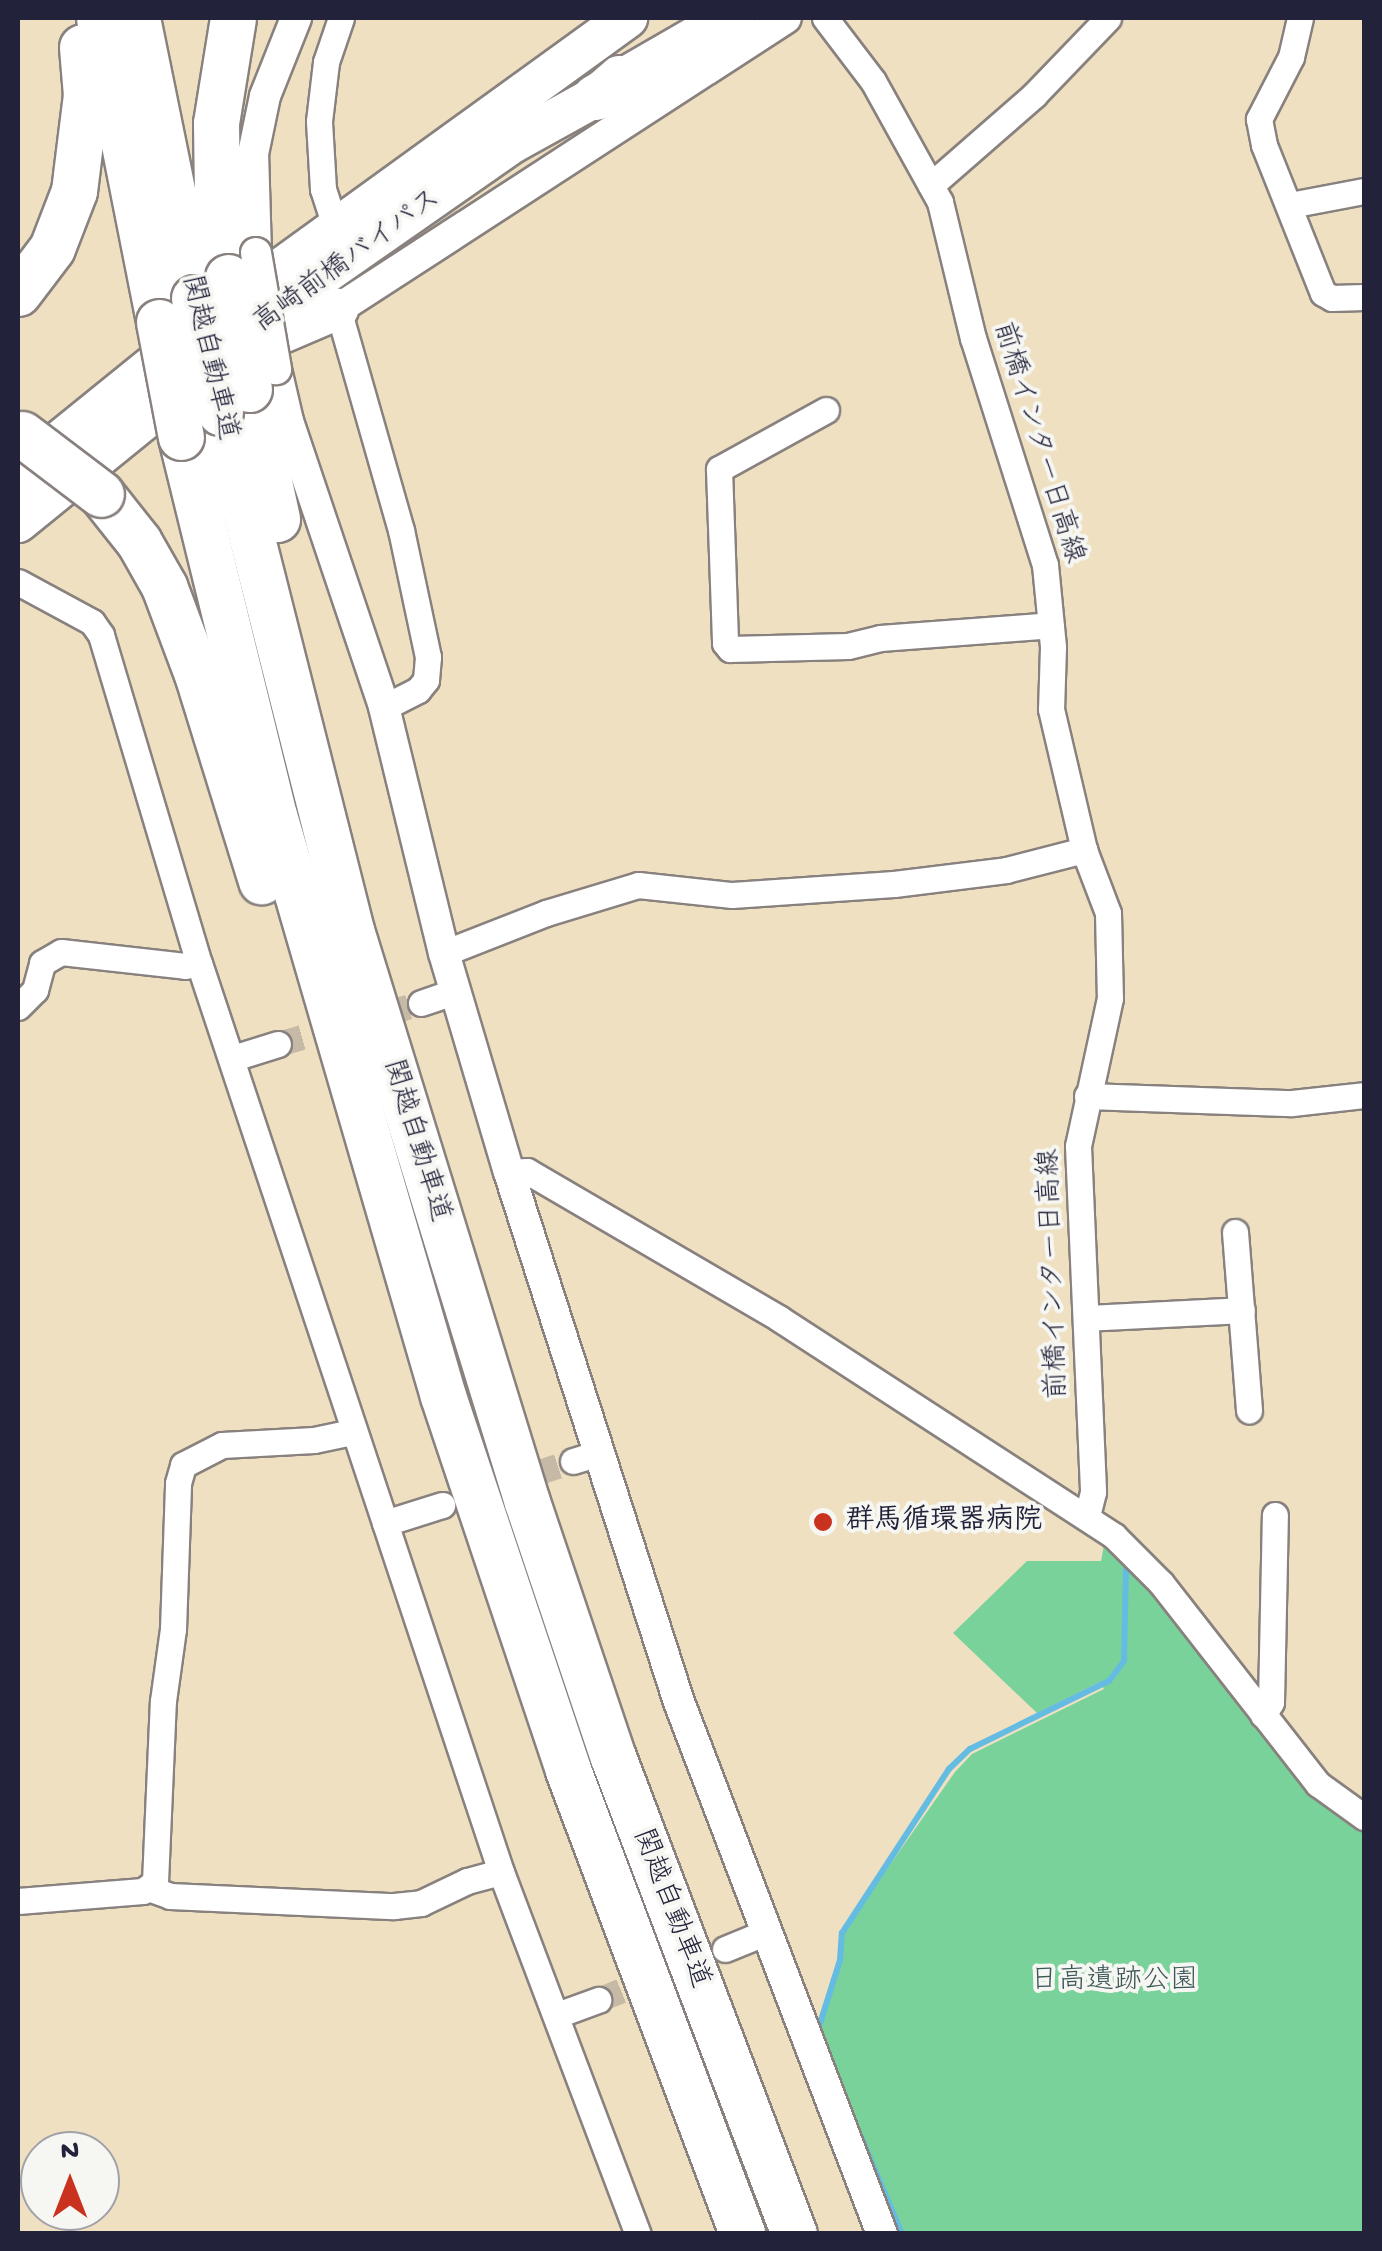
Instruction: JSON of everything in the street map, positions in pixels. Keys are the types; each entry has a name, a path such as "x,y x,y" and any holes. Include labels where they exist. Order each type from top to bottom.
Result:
{"highway":[{"path":"18,292 52,248 74,191 86,94 77,18"},
{"name":"関越自動車道","path":"98,18 248,390 329,746 352,930 526,1502 607,1738 794,2234"},
{"name":"関越自動車道","path":"137,18 209,288 182,437 278,833 443,1396 568,1770 742,2234"},
{"path":"209,288 217,195 216,136 222,69 233,18"},
{"name":"高崎前橋バイパス","path":"19,447 627,18"},
{"name":"高崎前橋バイパス","path":"18,522 318,278 512,143 595,97 688,18"},
{"path":"595,97 732,18"},
{"path":"184,385 199,382 283,329 338,309"},
{"path":"19,447 101,494 140,542 182,634 367,1217 443,1396"}],"street":[{"path":"209,288 251,192 255,140 274,68 296,18"},
{"path":"336,226 323,189 319,121 326,62 341,18"},
{"path":"384,707 418,690 426,680 428,656 401,530 338,309 786,18"},
{"name":"前橋インター日高線","path":"825,18 864,67 940,202 978,356 1041,548 1052,625 1051,709 1084,850 1108,913 1112,965 1107,1020 1086,1096 1078,1146 1093,1492 1087,1516"},
{"path":"931,185 1034,95 1108,18"},
{"path":"1300,18 1291,58 1259,120 1264,145 1324,293 1332,298 1364,298"},
{"path":"1290,205 1364,191"},
{"path":"248,390 288,421 384,707 444,953 509,1172 586,1457 764,1933 882,2234"},
{"path":"826,410 719,469 725,643 730,649 848,646 880,638 1052,625"},
{"path":"18,582 97,626 200,963 501,1872 638,2234"},
{"path":"444,953 546,913 638,885 732,895 894,884 1006,870 1084,850"},
{"path":"18,1007 35,990 42,963 62,952 186,966 200,963"},
{"path":"421,1002 455,992"},
{"path":"232,1058 278,1044"},
{"path":"1086,1096 1292,1103 1364,1095"},
{"path":"509,1172 528,1171 763,1309 1087,1516 1145,1566 1318,1784 1364,1817"},
{"path":"1235,1232 1250,1410"},
{"path":"1086,1318 1242,1310"},
{"path":"151,1889 160,1814 163,1702 173,1629 179,1474 196,1454 222,1445 314,1440 353,1432"},
{"path":"385,1523 442,1504"},
{"path":"1263,1714 1271,1702 1275,1514"},
{"path":"18,1901 151,1889 198,1898 394,1906 421,1902 466,1881 501,1872"},
{"path":"724,1949 764,1933"},
{"path":"557,2015 598,2000"}],"green space":[{"name":"日高遺跡公園","path":"1104,1545 1134,1565 1326,1808 1364,1828 1364,2233 902,2233 817,2034 840,1960 842,1933 955,1772 972,1754 1104,1689 1100,1682 1037,1713 953,1633 1027,1561 1101,1561"}],"waterway":[{"path":"817,2033 840,1960 842,1933 949,1769 970,1749 1109,1681 1124,1661 1126,1562"},
{"path":"861,2137 902,2234"}],"tunnel":[{"path":"278,1044 421,1003"},
{"path":"464,1497 573,1461"},
{"path":"598,2000 701,1958"}],"place":[{"name":"群馬循環器病院","path":"823,1522"}]}
